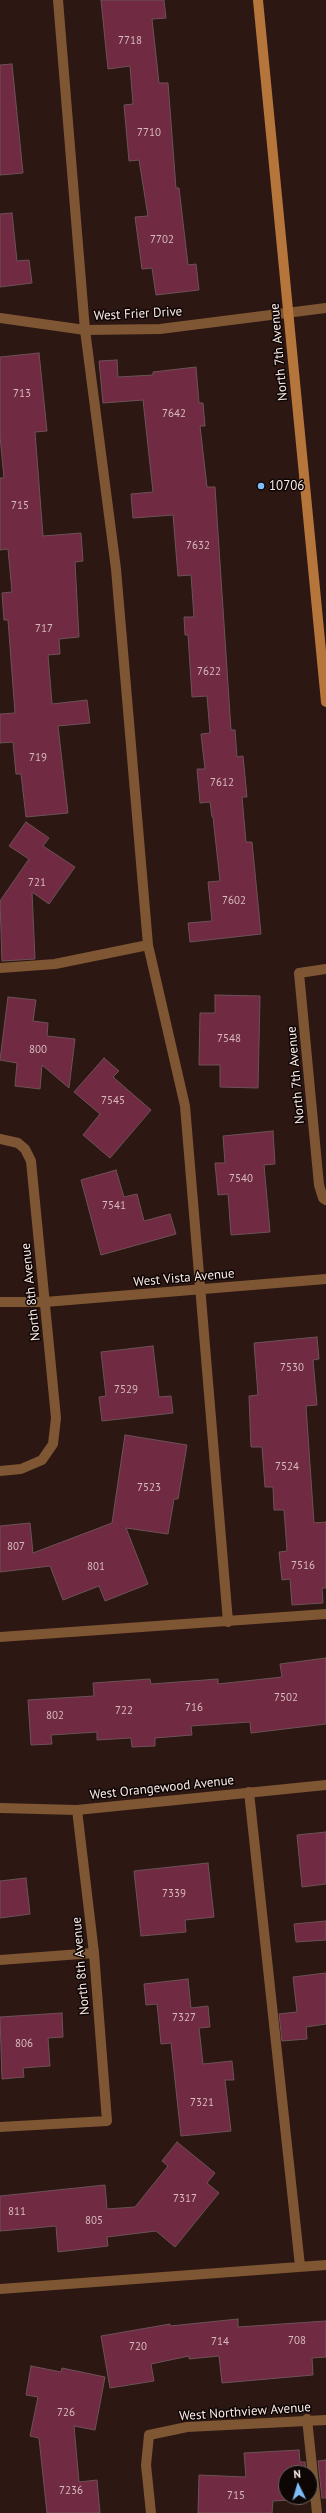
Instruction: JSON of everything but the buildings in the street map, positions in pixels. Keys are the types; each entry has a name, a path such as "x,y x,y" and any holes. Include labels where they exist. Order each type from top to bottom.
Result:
{"main road":[{"name":"North 7th Avenue","path":"258,0 326,702"}],"street":[{"path":"58,0 85,330 116,569 148,945 185,1106 228,1622"},
{"name":"West Frier Drive","path":"0,318 85,330 160,329 326,308"},
{"path":"0,968 56,964 148,945"},
{"name":"North 7th Avenue","path":"326,969 299,973 319,1185 323,1198 326,1200"},
{"name":"North 8th Avenue","path":"0,1139 18,1142 25,1148 31,1161 56,1418 53,1444 42,1460 21,1469 0,1471"},
{"name":"West Vista Avenue","path":"0,1302 45,1302 326,1279"},
{"path":"0,1637 326,1614"},
{"name":"West Orangewood Avenue","path":"0,1808 77,1810 326,1785"},
{"path":"249,1792 300,2266"},
{"name":"North 8th Avenue","path":"0,2127 107,2121 94,1953 77,1810"},
{"path":"0,1960 94,1953"},
{"path":"0,2289 326,2265"},
{"path":"307,2419 317,2513"},
{"name":"West Northview Avenue","path":"151,2513 146,2465 150,2435 187,2427 307,2419 326,2420"}],"place":[{"name":"10706","path":"261,486"}]}
